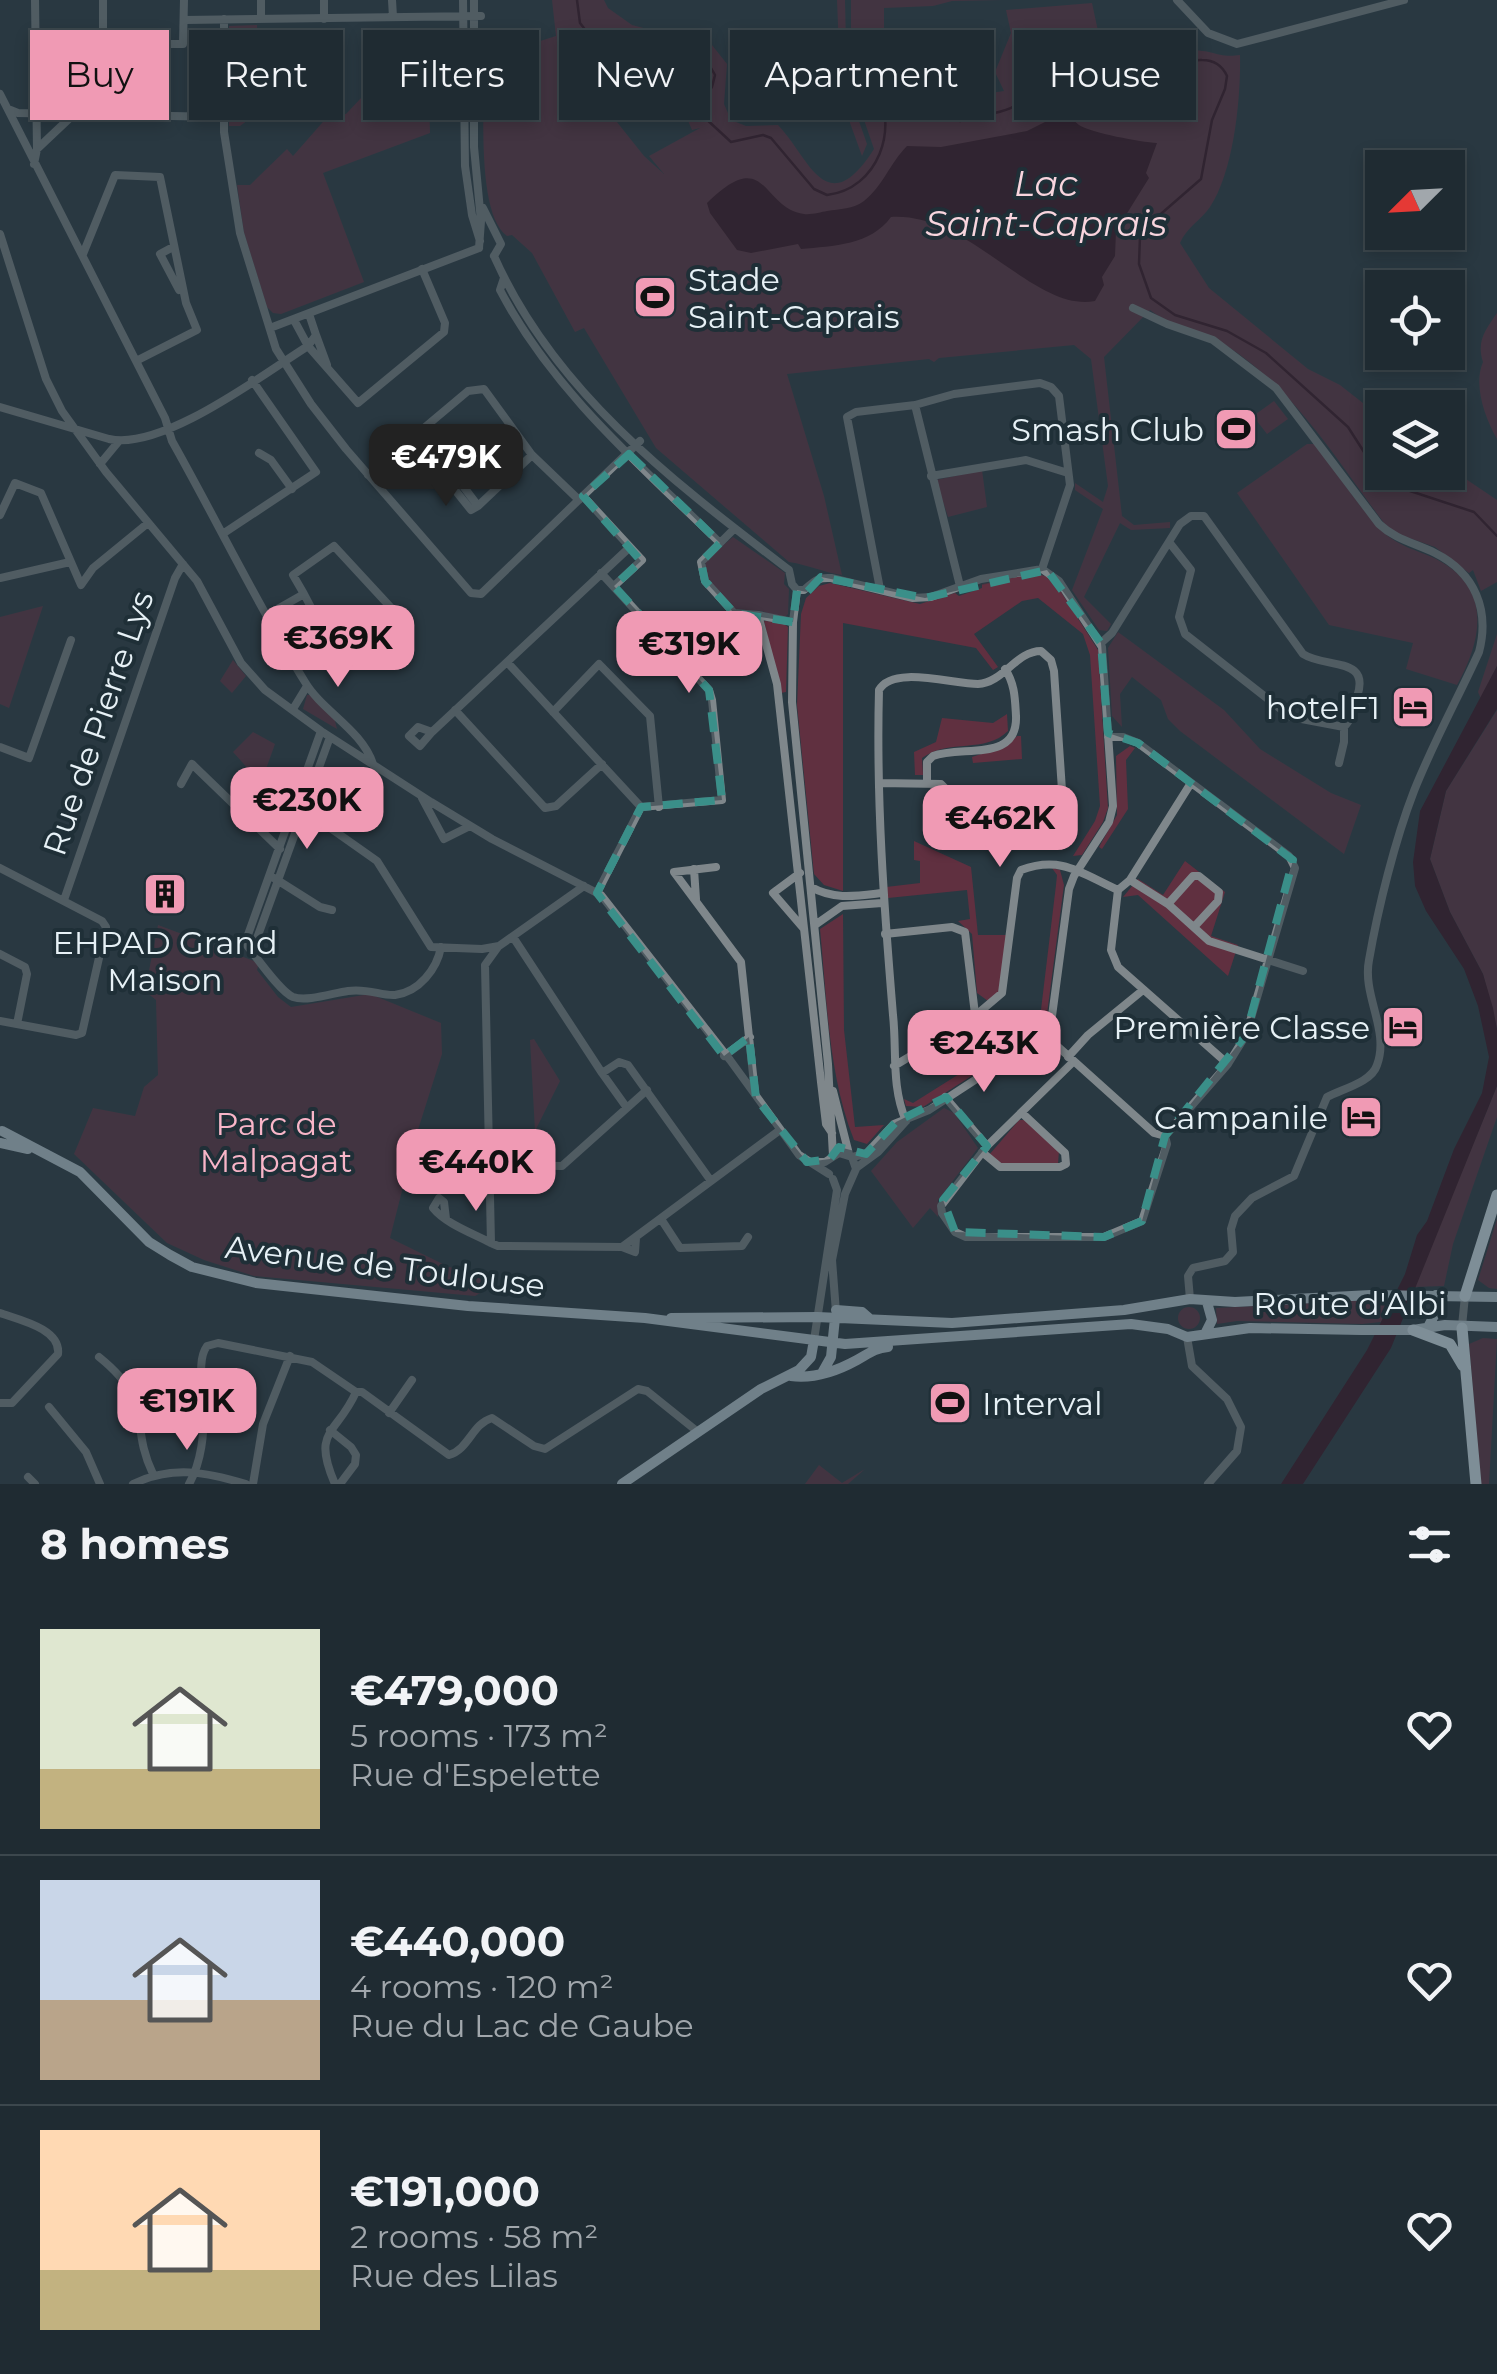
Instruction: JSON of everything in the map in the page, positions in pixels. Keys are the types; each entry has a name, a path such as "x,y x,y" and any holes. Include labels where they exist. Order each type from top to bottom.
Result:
{"highway":[{"path":"1464,1296 1497,1196"},
{"path":"1462,1328 1476,1484"},
{"path":"1412,1330 1450,1344 1464,1368"}],"main road":[{"name":"Avenue de Toulouse","path":"0,1136 80,1172 149,1242 192,1266 256,1283 468,1306 645,1318 835,1314 870,1320 952,1323 1170,1303"},
{"path":"1428,1327 1436,1312 1431,1295"},
{"name":"Route d'Albi","path":"1207,1302 1431,1295 1493,1297"},
{"path":"622,1484 761,1389 790,1376 811,1357 814,1340 898,1343 1131,1324 1168,1329 1188,1337 1204,1334 1212,1320 1207,1302 1190,1299 1170,1303 1165,1317 1168,1329"},
{"path":"822,1373 831,1357 835,1314"},
{"name":"Avenue de Toulouse","path":"645,1318 814,1340"},
{"name":"Route d'Albi","path":"1204,1334 1250,1328 1497,1327"},
{"path":"790,1376 822,1373 898,1343"}],"street":[{"path":"35,0 36,30"},
{"path":"103,0 103,36 108,44 183,44 184,0"},
{"path":"261,0 261,18"},
{"path":"324,0 324,20"},
{"path":"392,0 393,18"},
{"path":"462,0 464,166 480,242 485,255 494,256"},
{"path":"474,0 478,16 473,57 480,242"},
{"path":"1176,0 1208,34 1237,44 1404,0"},
{"path":"185,20 478,16"},
{"path":"224,19 224,30"},
{"path":"0,94 169,430 307,686 367,751 373,764"},
{"path":"4,106 18,113 30,112"},
{"path":"34,164 38,120"},
{"path":"37,149 68,120"},
{"path":"223,120 240,234 282,362 368,475 471,593 480,594 638,444"},
{"path":"83,254 114,175 160,176 186,303"},
{"path":"477,185 500,248 494,256"},
{"path":"0,234 46,379 100,464 206,594 241,663 266,690 320,731 470,826 597,892 807,1162 840,1182 851,1178"},
{"path":"270,328 422,269 487,235 496,237"},
{"path":"136,361 198,330 160,254 173,247"},
{"path":"494,256 567,375 734,528 802,575 925,598 981,579 1042,569 1059,581 1101,643 1112,813 1069,889 1052,1025 1046,1036 906,1121 878,1152 856,1168 845,1194 832,1260 835,1314"},
{"path":"310,314 332,375 358,404 444,332 445,323 422,269"},
{"path":"504,278 500,290 536,350 576,403 720,542"},
{"path":"1133,308 1213,340 1276,388 1380,524 1400,540 1447,560 1467,577 1482,605 1484,632 1479,652 1415,789 1396,846 1368,963 1369,992 1380,1033 1377,1068 1370,1076 1327,1097 1294,1176 1240,1208 1231,1228 1233,1252 1225,1261 1192,1268 1188,1276 1190,1299"},
{"path":"294,320 308,346 327,365"},
{"path":"0,407 119,442 169,430 308,346 316,335"},
{"path":"224,533 316,472 252,380"},
{"path":"880,589 846,421 848,415 915,405 954,394 1040,383 1048,385 1060,400 1068,473 1066,503 1042,569"},
{"path":"368,475 468,391 484,389 532,455 642,560 614,586"},
{"path":"915,405 960,586"},
{"path":"420,430 478,506 532,455"},
{"path":"100,464 119,442"},
{"path":"259,453 271,460 292,489"},
{"path":"931,476 1026,460 1068,473"},
{"path":"0,515 15,483 41,493 81,585 93,568 148,523"},
{"path":"1101,643 1112,633 1182,521 1190,516 1204,516 1303,654 1354,670 1361,686 1344,727 1339,763"},
{"path":"734,528 701,562 705,582 734,613 793,622"},
{"path":"1169,542 1191,570 1179,617 1189,638 1290,717 1344,727"},
{"path":"334,546 407,625 384,648 336,655 304,594 293,575 334,546"},
{"path":"432,732 630,547"},
{"path":"0,578 70,562"},
{"name":"Rue de Pierre Lys","path":"64,900 183,564"},
{"path":"507,662 642,807 722,800 709,690 601,573"},
{"path":"797,590 804,590 802,575"},
{"path":"802,575 792,584 797,590 792,702 804,929 827,1084 831,1176 837,1190 814,1340"},
{"path":"267,614 304,594"},
{"path":"758,615 777,684 804,873 811,887 827,1084 843,1140 856,1168"},
{"path":"0,748 28,758 71,640"},
{"path":"880,783 941,784 946,789 952,817 980,829 1046,823 1058,818 1063,806 1053,664 1045,653 1028,653 985,683 900,677 882,683 878,694 882,898 894,1020 894,1066 906,1121"},
{"path":"553,712 599,664 650,716 659,807"},
{"path":"927,781 927,762 936,754 998,748 1013,737 1015,694 1005,670"},
{"path":"293,710 307,686"},
{"path":"456,710 545,808 556,806 602,764"},
{"path":"344,724 332,738 245,944 292,996 368,989 392,996 401,994 430,974 440,947"},
{"path":"252,952 280,849 320,731"},
{"path":"1108,736 1138,744 1289,856 1294,864 1295,872 1246,1035 1228,1064 1165,1136"},
{"path":"181,784 192,764 280,849"},
{"path":"1191,783 1130,880 1118,890 1112,956 1118,967 1228,1064"},
{"path":"420,794 444,839 470,826"},
{"path":"597,892 642,807"},
{"path":"302,808 378,861 427,943 440,947 499,946"},
{"path":"894,1066 970,1021 1004,989 1018,873 1025,868 1065,864 1118,890"},
{"path":"716,867 674,872 741,962 756,1098"},
{"path":"0,868 102,921 106,928 84,1030 76,1035 0,1020"},
{"path":"694,869 696,901"},
{"path":"804,873 774,893 804,929"},
{"path":"1168,904 1194,876 1219,892 1218,902 1194,926"},
{"path":"274,878 332,910"},
{"path":"1130,880 1168,904 1209,941 1303,971"},
{"path":"491,1244 486,965 499,946 584,886"},
{"path":"811,887 842,897 882,898"},
{"path":"815,925 842,906 882,898"},
{"path":"886,934 961,928 968,936 975,1014"},
{"path":"513,937 626,1108"},
{"path":"0,954 25,968 28,974 17,1024"},
{"path":"1143,990 1088,1035 1071,1059 985,1149 943,1200 942,1213 955,1232 966,1237 1104,1236 1137,1224 1146,1216 1168,1144 1165,1136"},
{"path":"1046,1036 1154,1133 1165,1136"},
{"path":"724,1056 750,1037"},
{"path":"602,1073 623,1062 711,1181"},
{"path":"490,1166 562,1166 646,1090"},
{"path":"945,1097 1000,1167 1066,1164 1065,1154 1022,1113"},
{"path":"807,1162 869,1152 894,1124 906,1121"},
{"path":"446,1219 491,1244 622,1247 780,1130"},
{"path":"660,1219 680,1248 742,1246 748,1237"},
{"path":"1462,1328 1464,1296"},
{"path":"0,1313 53,1334 60,1347 58,1354 12,1403 0,1403"},
{"path":"1188,1337 1192,1366 1227,1399 1241,1427 1237,1451 1208,1484"},
{"path":"189,1484 196,1472 203,1428 202,1357 208,1346 218,1343 312,1362 356,1392 362,1392 450,1455 460,1451 480,1424 492,1418 545,1450 632,1391 642,1389 698,1432"},
{"path":"133,1484 153,1474 196,1472 249,1484 263,1424 290,1356"},
{"path":"99,1357 134,1395 144,1455 153,1474"},
{"path":"389,1413 412,1380"},
{"path":"330,1430 356,1455 354,1464 337,1484 325,1454 330,1430 356,1392"},
{"path":"49,1407 86,1452 100,1484"}],"highlighted area":[{"path":"629,454 720,543 701,562 705,581 734,613 793,622 797,590 807,592 821,577 925,598 1047,570 1101,643 1108,733 1138,743 1293,860 1246,1035 1165,1136 1142,1221 1104,1237 955,1232 943,1200 987,1146 946,1097 896,1122 866,1154 839,1147 830,1159 807,1162 756,1098 749,1037 724,1056 597,893 641,807 722,800 709,690 614,586 641,561 583,496"}],"green space":[{"path":"552,0 604,0 608,8 632,25 651,30 559,30 559,120 615,120 664,174 649,156 700,128 692,130 688,120 710,120 710,43 727,64 724,104 730,120 746,126 778,125 809,166 831,183 843,181 857,171 874,149 864,120 994,120 994,92 1004,91 995,72 1011,33 1006,10 1092,3 1098,30 1014,30 1014,120 1196,120 1196,50 1240,55 1237,112 1225,174 1210,207 1180,243 1209,288 1308,369 1340,385 1365,405 1365,490 1465,490 1465,478 1497,500 1497,582 1481,591 1473,570 1469,573 1435,547 1395,533 1313,427 1274,384 1227,346 1150,310 1104,357 1122,516 1134,525 1170,522 1170,528 1131,530 1120,523 1084,597 1111,624 1107,631 1099,630 1072,590 1103,509 1075,490 1075,483 1103,502 1108,486 1091,359 1074,345 787,374 824,496 842,575 789,562 656,448 584,328 575,332 532,253 512,235 507,236 497,223 486,180 483,120 539,120 539,41 556,36"},
{"path":"837,0 845,0 846,30 838,30"},
{"path":"851,0 1002,0 952,1 933,6 884,8 884,30 851,30"},
{"path":"257,25 257,30 229,30 229,26"},
{"path":"362,97 363,120 430,120 430,133 323,173 364,282 281,314 273,313 267,307 244,233 237,185 250,185 287,149 293,156 325,120 343,120 343,114"},
{"path":"229,120 248,120 240,126 229,126"},
{"path":"849,120 859,120 867,144 862,156"},
{"path":"1497,313 1497,439 1485,411 1479,381 1483,362 1481,341"},
{"path":"1274,401 1288,419 1267,434 1253,416"},
{"path":"1307,444 1315,444 1381,530 1400,544 1436,559 1467,584 1474,599 1477,632 1457,685 1406,669 1413,643 1329,625 1237,493"},
{"path":"982,470 987,507 948,517 936,480"},
{"path":"733,537 785,573 784,584 789,589 788,614 784,618 734,609 708,580 705,561"},
{"path":"1035,573 1056,584 1098,650 1108,808 1082,855 1073,856 1100,806 1090,655 1083,634 1038,598 1022,601 974,634 998,667 993,670 976,648 843,623 843,891 824,885 814,874 797,705 801,614 806,598 819,586 830,583 920,604 955,593 959,596 982,588 982,584"},
{"path":"43,606 9,708 0,704 0,617"},
{"path":"764,621 781,622 788,627 786,692 781,693"},
{"path":"1118,632 1224,710 1260,749 1331,793 1361,805 1344,854 1180,731 1168,719 1161,700 1132,677 1120,694 1122,727 1112,716 1108,648"},
{"path":"1497,634 1497,666 1481,699 1478,692"},
{"path":"233,660 246,676 232,693 220,681"},
{"path":"307,695 312,695 334,717 337,729 303,709"},
{"path":"1497,710 1497,1029 1483,974 1450,912 1430,859 1446,791"},
{"path":"1007,714 1008,731 999,738 933,752 922,758 923,775 915,775 914,752 936,742 942,718 993,723"},
{"path":"253,732 275,744 261,783 233,752"},
{"path":"1021,736 1022,759 973,763 972,757 1008,745"},
{"path":"1130,746 1135,748 1126,760 1128,809 1102,849 1099,847 1117,815 1116,756"},
{"path":"914,841 971,867 978,935 1007,935 999,993 988,1001 977,993 972,934 958,921 970,919 967,890 888,898 886,887 920,883 920,861 914,860"},
{"path":"1185,861 1225,892 1211,936 1238,945 1228,976 1138,895 1123,897 1138,879 1163,895"},
{"path":"1052,868 1060,870 1064,885 1045,1029 923,1107 906,1106 904,1099 913,1103 1034,1027 1040,1018 1057,875"},
{"path":"843,914 844,1030 855,1127 884,1125 867,1144 854,1140 845,1115 827,1009 820,929"},
{"name":"Parc de Malpagat","path":"158,925 259,963 257,970 291,1007 370,994 441,1023 442,1054 390,1238 449,1267 474,1272 494,1285 475,1296 254,1276 167,1243 74,1154 93,1108 135,1116 144,1087 158,1075 156,1000 145,991"},
{"path":"534,1039 560,1081 535,1131 530,1040"},
{"path":"1497,1086 1497,1117 1453,1244 1444,1286 1414,1287"},
{"path":"944,1108 954,1113 978,1148 938,1200 938,1217 930,1208 913,1228 871,1171 897,1142"},
{"path":"1019,1120 1026,1120 1059,1151 1058,1164 999,1164 989,1155"},
{"path":"1497,1219 1497,1289 1478,1280"},
{"path":"1391,1301 1381,1322 1217,1324 1216,1308"},
{"path":"1189,1307 1197,1310 1197,1326 1189,1329 1181,1326 1178,1318 1181,1310"},
{"path":"1483,1338 1497,1339 1489,1484 1481,1484 1469,1344"},
{"path":"819,1465 842,1483 865,1469 848,1484 805,1484"}],"water":[{"name":"Lac Saint-Caprais","path":"1073,120 1116,137 1157,143 1146,173 1149,178 1116,231 1115,256 1102,277 1104,285 1095,301 1072,301 1048,292 948,230 920,220 891,217 862,239 838,245 801,249 798,244 751,253 737,250 707,203 727,186 741,179 753,179 790,209 804,214 851,207 871,195 907,146 941,147 1027,131 1045,122"},
{"path":"1497,666 1497,709 1446,791 1430,859 1450,912 1483,974 1497,1029 1497,1086 1391,1348 1303,1484 1281,1484 1367,1350 1405,1274 1417,1235 1427,1221 1454,1149 1482,1093 1489,1057 1478,1006 1464,969 1426,911 1415,886 1413,862 1420,811"}],"waterway":[{"path":"577,0 580,23 587,32 618,34 659,56 694,54 707,61 715,75 712,87 699,104 704,117 731,142 763,135 771,138 814,189 827,195 860,181 879,154 885,120 875,86 881,78 894,80 960,121 999,112 1017,105 1028,90 1015,57 1022,46 1036,41 1060,57 1101,98 1129,115 1152,109 1178,67 1202,60 1217,64 1227,76 1212,120 1201,179 1140,236 1139,264 1151,298 1175,315 1227,331 1266,353 1348,427 1380,477 1474,512 1497,536"}],"place":[{"name":"Stade Saint-Caprais","path":"655,297"},
{"name":"Smash Club","path":"1236,429"},
{"name":"hotelF1","path":"1413,707"},
{"name":"EHPAD Grand Maison","path":"165,894"},
{"name":"Première Classe","path":"1403,1027"},
{"name":"Campanile","path":"1361,1117"},
{"name":"Interval","path":"950,1403"}]}
